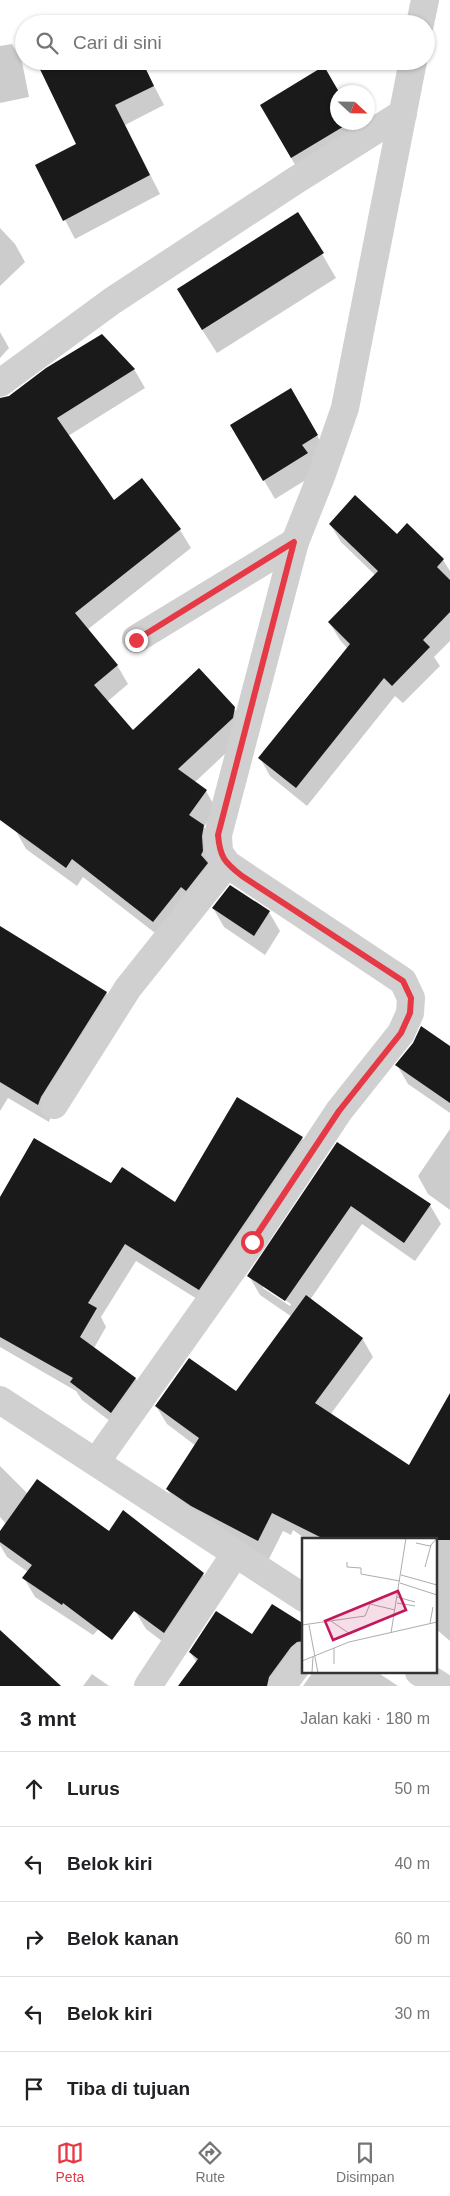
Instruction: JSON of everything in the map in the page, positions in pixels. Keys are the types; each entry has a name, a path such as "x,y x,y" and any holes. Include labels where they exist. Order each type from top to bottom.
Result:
{"street":[{"path":"422,15 425,0"},
{"path":"96,1462 252,1242 339,1111 401,1033 410,1013 411,998 403,981 227,864 219,852 218,835 294,542 322,474 345,408 411,70"},
{"path":"0,383 112,300 402,114"},
{"path":"136,640 294,542"},
{"path":"54,1104 128,988 227,864"},
{"path":"0,1400 302,1597"},
{"path":"148,1686 236,1554"},
{"path":"282,1686 302,1659"},
{"path":"422,1674 441,1686"}],"building":[{"path":"40,70 146,70 154,86 115,105 150,175 63,221 35,165 76,144"},
{"path":"317,70 326,70 335,85 330,85 330,130 338,130 291,158 260,105"},
{"path":"298,212 324,253 202,330 177,289"},
{"path":"102,334 135,369 57,418 114,500 142,478 181,529 75,613 118,665 94,685 133,730 199,668 235,707 233,718 178,769 207,790 189,815 204,825 202,836 203,851 201,855 208,863 186,891 181,887 153,922 72,859 66,868 0,820 0,398 9,396 46,368"},
{"path":"291,388 318,435 302,445 308,453 263,481 230,425"},
{"path":"355,495 397,534 407,523 444,559 437,567 450,580 450,612 423,640 430,647 392,686 384,678 296,788 258,758 350,644 328,622 378,571 329,524"},
{"path":"230,885 270,911 254,936 212,908"},
{"path":"0,926 107,992 41,1097 38,1105 0,1082"},
{"path":"421,1026 450,1046 450,1103 395,1065 413,1043"},
{"path":"237,1097 303,1137 199,1290 125,1244 88,1303 97,1308 80,1337 136,1378 111,1413 70,1382 73,1378 0,1337 0,1197 34,1138 111,1183 122,1167 175,1202"},
{"path":"337,1142 431,1204 404,1243 351,1206 285,1301 247,1276"},
{"path":"306,1295 363,1338 315,1403 409,1465 450,1393 450,1540 438,1540 438,1538 322,1538 272,1513 258,1541 191,1506 166,1489 199,1438 155,1406 189,1358 236,1391"},
{"path":"37,1479 109,1531 123,1510 204,1573 164,1633 134,1611 112,1640 63,1603 62,1605 22,1578 32,1565 0,1542 0,1531"},
{"path":"272,1604 302,1623 302,1641 297,1642 291,1647 269,1677 267,1686 178,1686 198,1659 189,1652 216,1611 252,1634"},
{"path":"0,1630 61,1686 0,1686"}],"route":[{"path":"136,640 294,542 218,835 219,852 227,864 242,876 403,981 411,998 410,1013 401,1033 339,1111 252,1242"}]}
